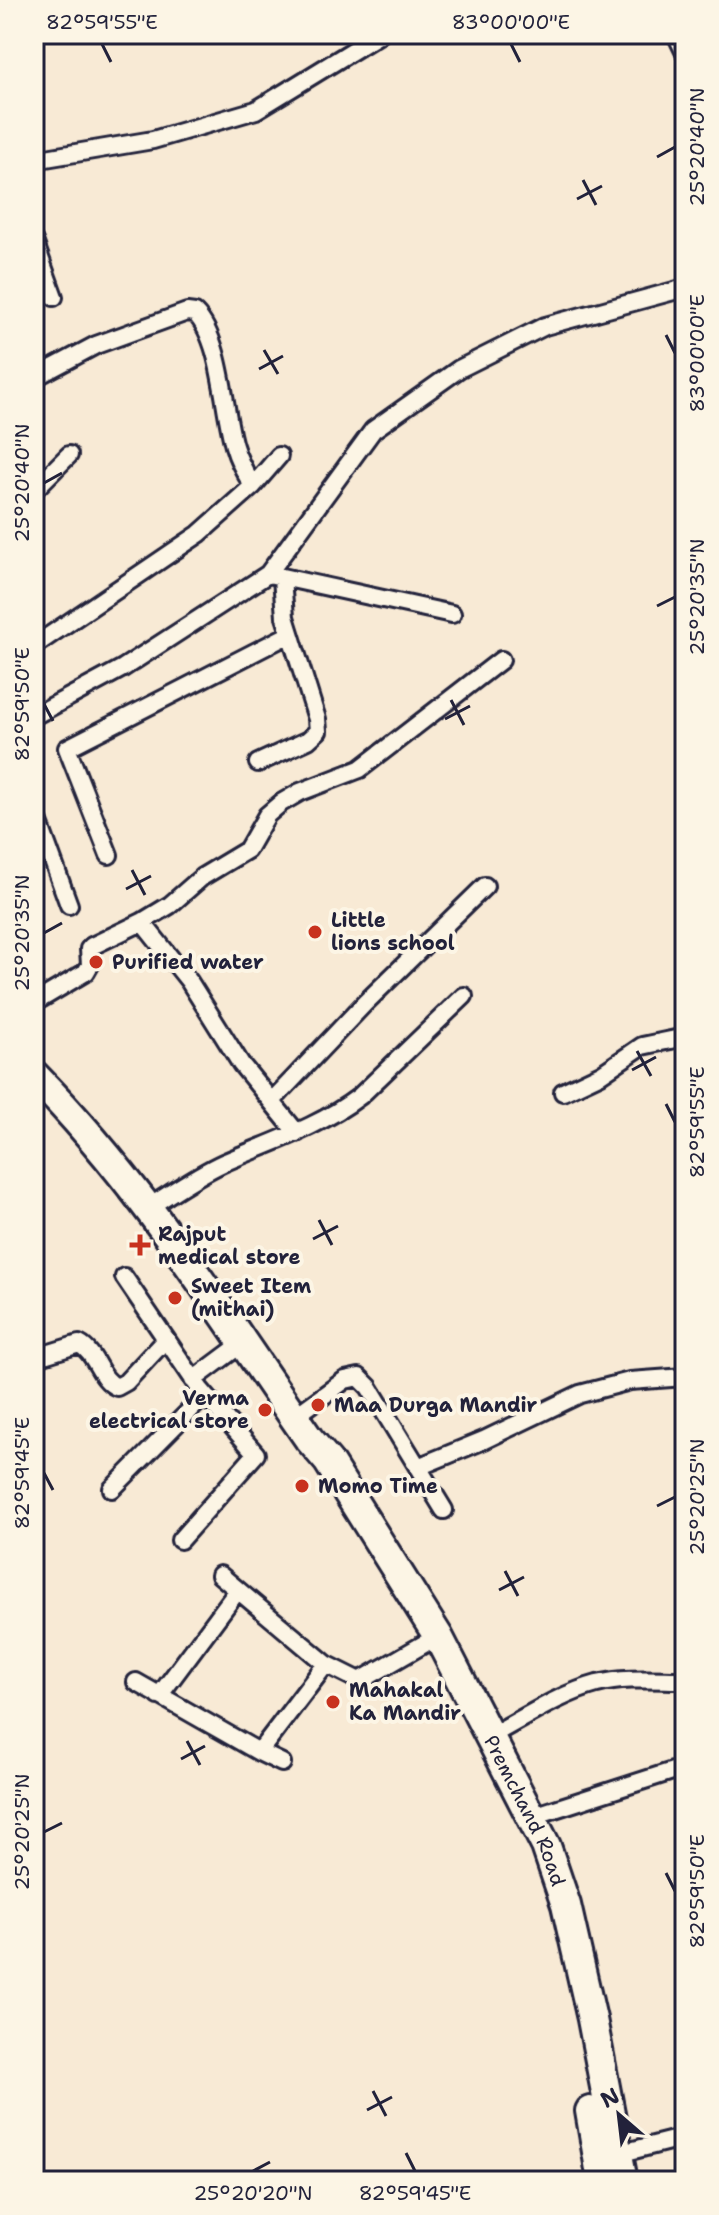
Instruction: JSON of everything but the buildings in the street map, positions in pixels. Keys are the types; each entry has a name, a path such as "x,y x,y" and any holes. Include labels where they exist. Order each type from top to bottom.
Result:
{"highway":[{"name":"Premchand Road","path":"40,1084 149,1207 301,1428 328,1461 438,1636 546,1846 566,1905 592,2019 620,2168"},
{"name":"Premchand Road","path":"301,1428 318,1473 424,1644 494,1779 540,1880 574,2010 602,2181"}],"street":[{"path":"34,160 153,140 256,110 380,34"},
{"path":"34,241 54,297"},
{"path":"34,716 123,668 275,576 373,430 459,369 545,326 685,288"},
{"path":"34,378 96,345 187,312 195,313 201,319 214,350 234,448 253,486"},
{"path":"34,490 69,455"},
{"path":"34,646 175,552 253,486 279,456"},
{"path":"275,576 452,614"},
{"path":"258,763 308,740 318,731 275,576"},
{"path":"109,855 67,748 290,634"},
{"path":"34,1003 86,972 92,946 142,922 177,900 202,877 247,850 267,815 281,803 300,792 360,769 501,660"},
{"path":"34,809 69,905"},
{"path":"272,1101 365,1003 485,886"},
{"path":"142,922 189,981 241,1064 297,1133"},
{"path":"149,1207 220,1165 326,1120 360,1096 464,996"},
{"path":"563,1092 601,1074 642,1046 685,1037"},
{"path":"124,1277 193,1380 256,1454 180,1540"},
{"path":"34,1358 79,1344 89,1351 108,1383 117,1387 126,1382 166,1339"},
{"path":"193,1380 244,1342"},
{"path":"301,1428 345,1380 359,1377 369,1387 444,1510"},
{"path":"418,1467 484,1440 580,1394 630,1381 685,1377"},
{"path":"112,1489 205,1395"},
{"path":"220,1575 326,1664 360,1681 424,1644"},
{"path":"159,1696 238,1590"},
{"path":"259,1752 326,1664"},
{"path":"490,1736 577,1690 620,1681 685,1680"},
{"path":"136,1682 282,1763"},
{"path":"530,1817 685,1767"},
{"path":"620,2168 685,2137"}],"place":[{"name":"Little lions school","path":"315,932"},
{"name":"Purified water","path":"96,962"},
{"name":"Rajput medical store","path":"140,1245"},
{"name":"Sweet Item (mithai)","path":"175,1298"},
{"name":"Maa Durga Mandir","path":"318,1405"},
{"name":"Verma electrical store","path":"265,1410"},
{"name":"Momo Time","path":"302,1486"},
{"name":"Mahakal Ka Mandir","path":"333,1702"}]}
